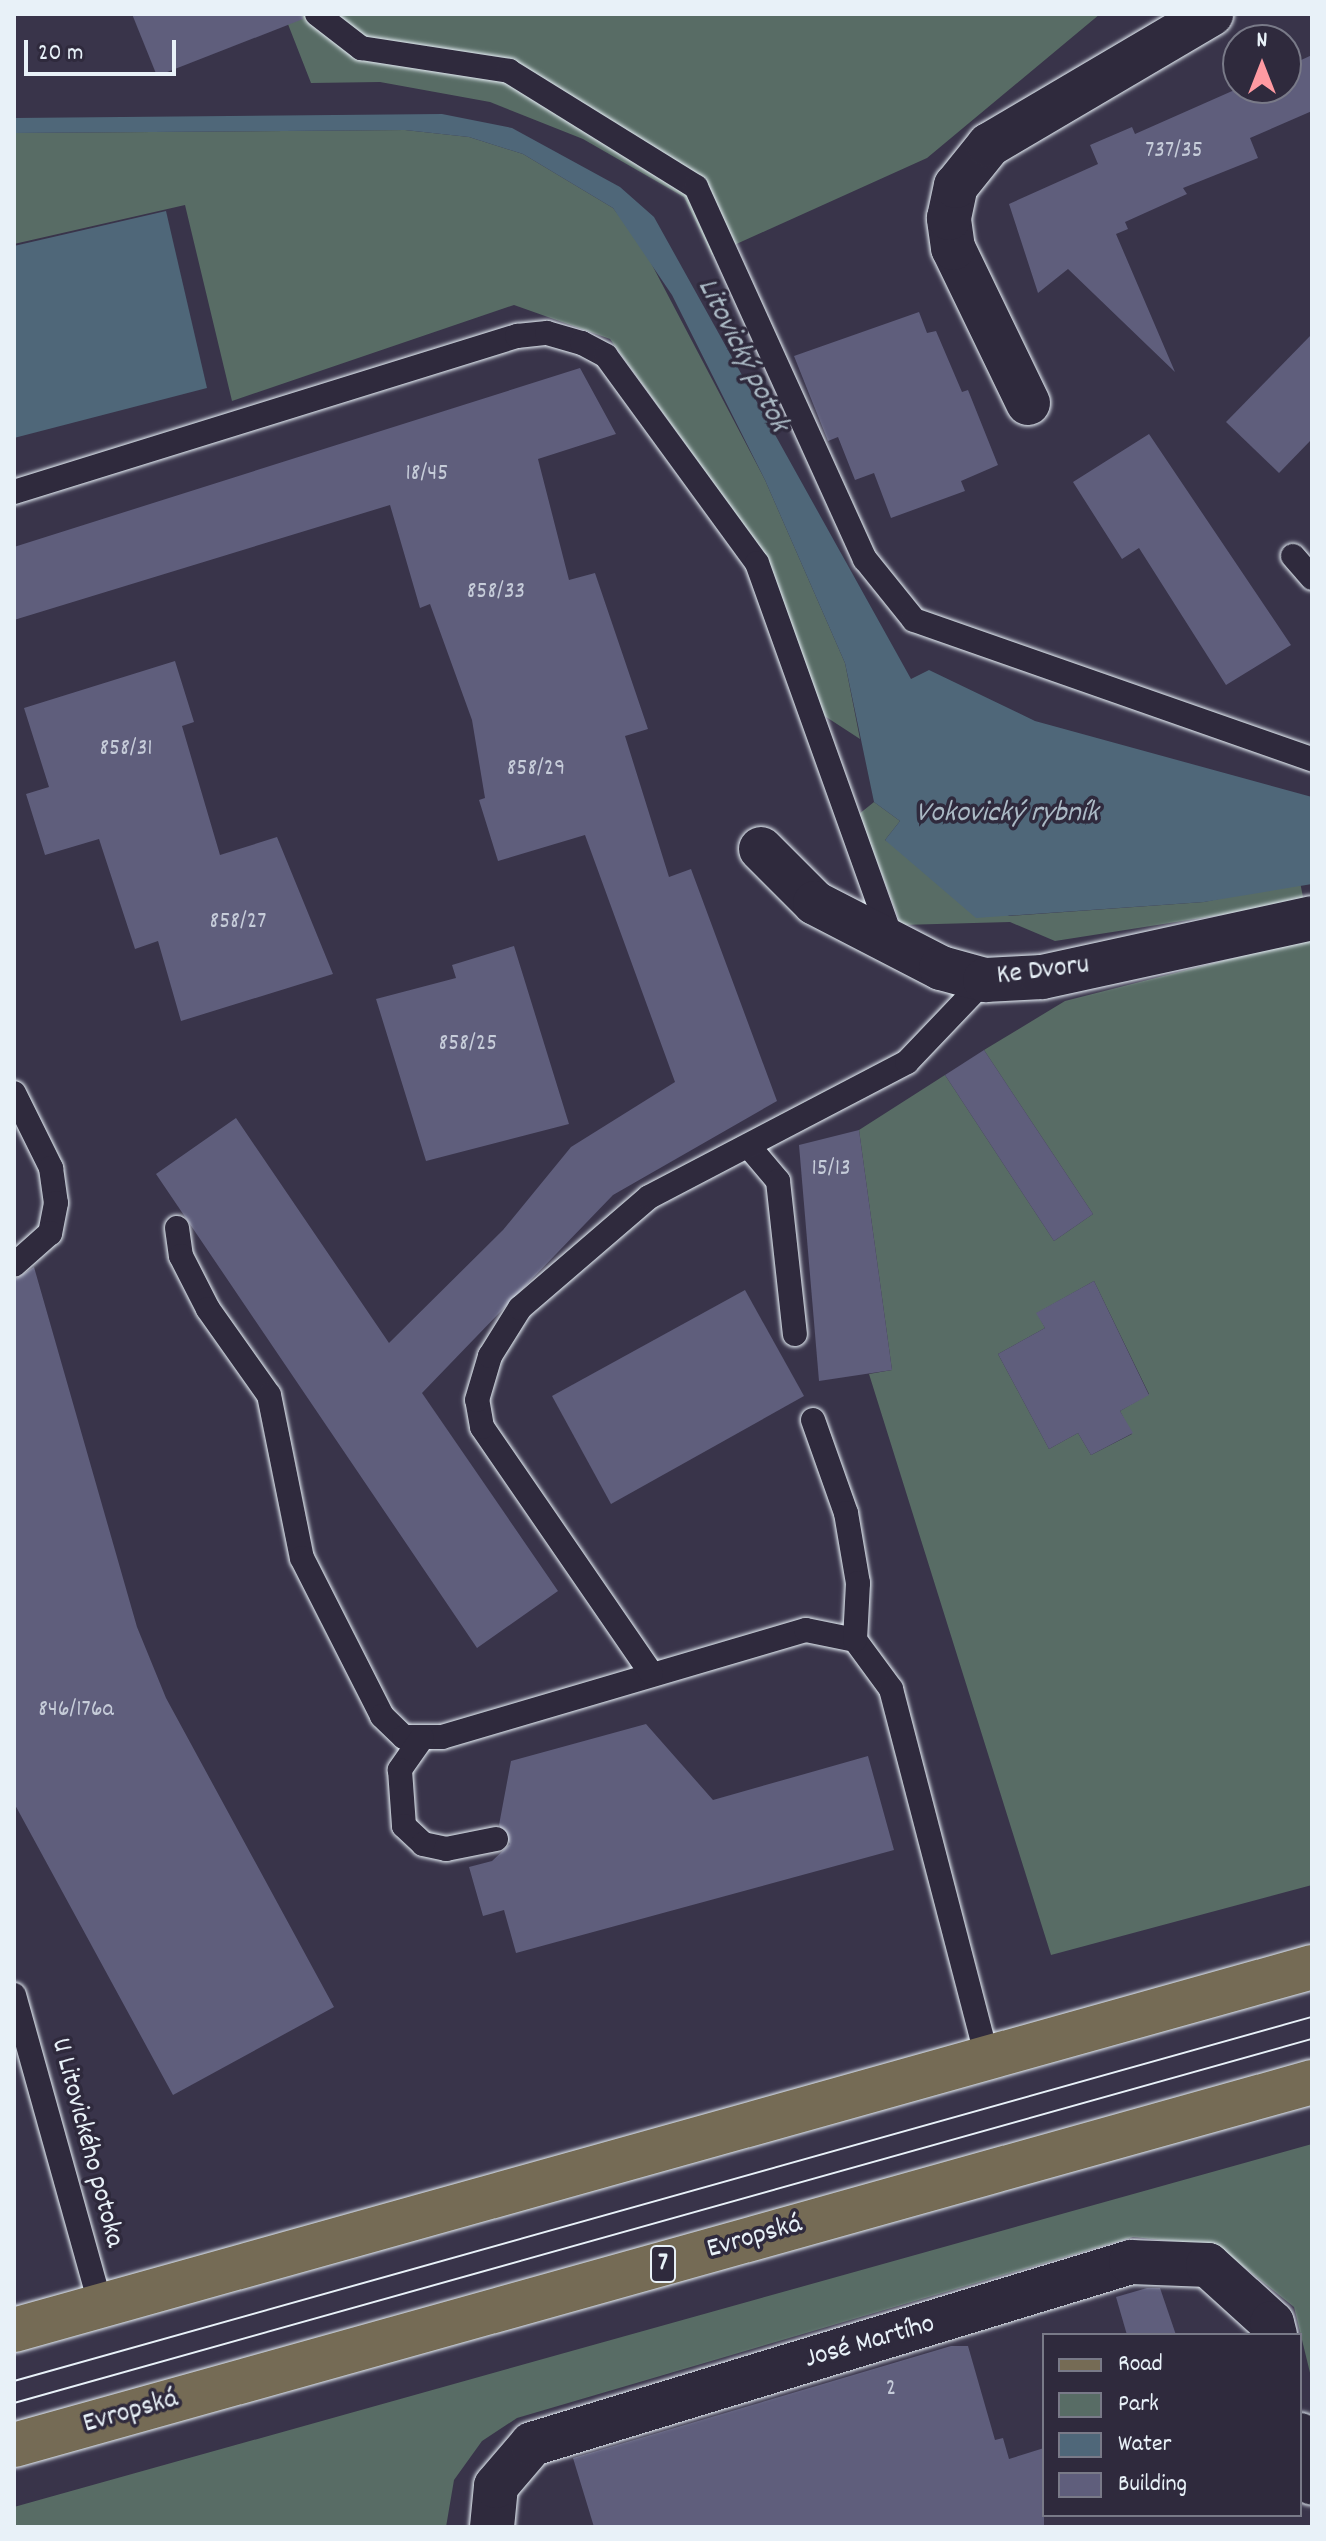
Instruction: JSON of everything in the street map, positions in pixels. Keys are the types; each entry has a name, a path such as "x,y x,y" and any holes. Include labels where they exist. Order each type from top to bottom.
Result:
{"main road":[{"path":"14,2330 1312,1967"},
{"name":"Evropská","path":"14,2445 1312,2082"}],"street":[{"path":"1028,403 953,248 949,218 956,186 989,145 1211,14"},
{"name":"Ke Dvoru","path":"761,849 815,903 893,945 985,980 1042,977 1312,918"},
{"name":"José Martího","path":"492,2527 496,2486 532,2444 1131,2262 1208,2265 1272,2323 1274,2333"},
{"path":"1302,2443 1312,2483"}],"lane":[{"path":"317,14 361,48 509,71 696,187 865,559 914,620 1312,759"},
{"path":"14,492 517,336 547,333 582,343 606,356 757,563 893,945"},
{"path":"1293,556 1312,578"},
{"path":"651,1673 482,1427 477,1400 490,1356 520,1308 649,1197 751,1149 907,1062 985,980"},
{"path":"14,1093 51,1168 56,1203 50,1233 14,1265"},
{"path":"751,1149 778,1181 795,1334"},
{"path":"177,1228 181,1256 208,1309 269,1395 302,1558 382,1716 404,1737 422,1738 806,1630 855,1640"},
{"path":"813,1420 846,1513 858,1583 855,1640 891,1689 987,2058"},
{"path":"422,1738 400,1770 404,1826 423,1844 446,1849 496,1839"},
{"name":"U Litovického potoka","path":"14,1995 101,2306"}],"green space":[{"path":"284,14 1100,14 927,158 712,255 684,197 583,139 490,102 380,82 311,83"},
{"path":"405,130 469,137 523,154 613,208 641,244 765,480 845,663 860,739 817,711 732,509 610,339 514,305 232,401 185,205 14,244 14,133"},
{"path":"874,802 900,821 885,840 1009,916 1204,902 1300,882 1304,902 1055,941 1010,922 901,925 859,814"},
{"path":"1312,938 1312,1885 1051,1955 869,1374 892,1370 859,1130 945,1075 1054,1241 1093,1214 984,1050 1065,1001","holes":["1094,1281 1149,1394 1120,1411 1132,1434 1091,1455 1078,1433 1049,1449 998,1354 1045,1328 1037,1313"]},
{"path":"1312,2144 1312,2381 1294,2307 1218,2246 1133,2237 517,2418 482,2441 454,2480 446,2527 14,2527 14,2507"}],"water":[{"name":"Vokovický rybník","path":"442,114 512,128 620,187 654,217 911,679 929,670 1035,721 1312,797 1312,884 1204,902 976,918 885,840 900,821 874,802 845,663 765,480 672,295 613,208 523,154 469,137 405,130 14,133 14,118"},
{"path":"166,211 207,388 14,438 14,246"}],"building":[{"path":"132,14 302,14 303,19 157,76"},
{"path":"1312,55 1312,111 1250,138 1258,158 1183,188 1187,194 1125,222 1128,229 1116,234 1175,372 1068,269 1038,293 1009,204 1098,164 1090,145 1132,127 1135,134 1222,96 1222,104 1302,104 1302,60"},
{"path":"919,312 927,333 936,331 962,392 968,390 998,465 961,481 965,491 891,518 874,473 855,480 838,437 828,441 794,356"},
{"path":"1312,334 1312,439 1279,473 1226,422"},
{"path":"580,368 616,434 538,459 569,580 595,573 648,729 625,736 669,877 691,869 777,1101 613,1195 422,1393 558,1591 477,1648 156,1174 236,1118 389,1343 503,1230 571,1147 675,1082 585,835 498,861 479,800 485,798 472,720 430,604 420,608 390,505 14,620 14,547"},
{"path":"1149,434 1291,645 1226,685 1139,548 1122,559 1073,482"},
{"path":"175,661 194,722 182,726 220,855 277,837 333,974 181,1021 158,941 135,949 99,839 45,855 26,794 49,787 24,708"},
{"path":"514,946 569,1124 426,1161 376,999 456,978 452,965"},
{"path":"984,1050 1093,1214 1054,1241 945,1075"},
{"path":"859,1130 892,1370 819,1381 799,1145"},
{"path":"34,1267 137,1627 166,1698 334,2007 173,2095 14,1803 14,1280"},
{"path":"1094,1281 1149,1395 1120,1411 1133,1433 1091,1455 1078,1433 1049,1449 998,1354 1045,1328 1036,1313"},
{"path":"745,1290 804,1396 611,1504 552,1396"},
{"path":"646,1724 713,1800 868,1756 894,1850 516,1953 504,1910 483,1916 469,1867 492,1861 510,1844 499,1825 511,1761"},
{"path":"1147,2288 1160,2288 1175,2333 1126,2333 1116,2297"},
{"path":"951,2346 968,2346 995,2440 1003,2438 1009,2459 1042,2449 1044,2527 594,2527 573,2458"}],"tram line":[{"path":"14,2381 1312,2017"},
{"path":"14,2403 1312,2039"}],"water label":[{"name":"Litovický potok","path":"741,356"}]}
